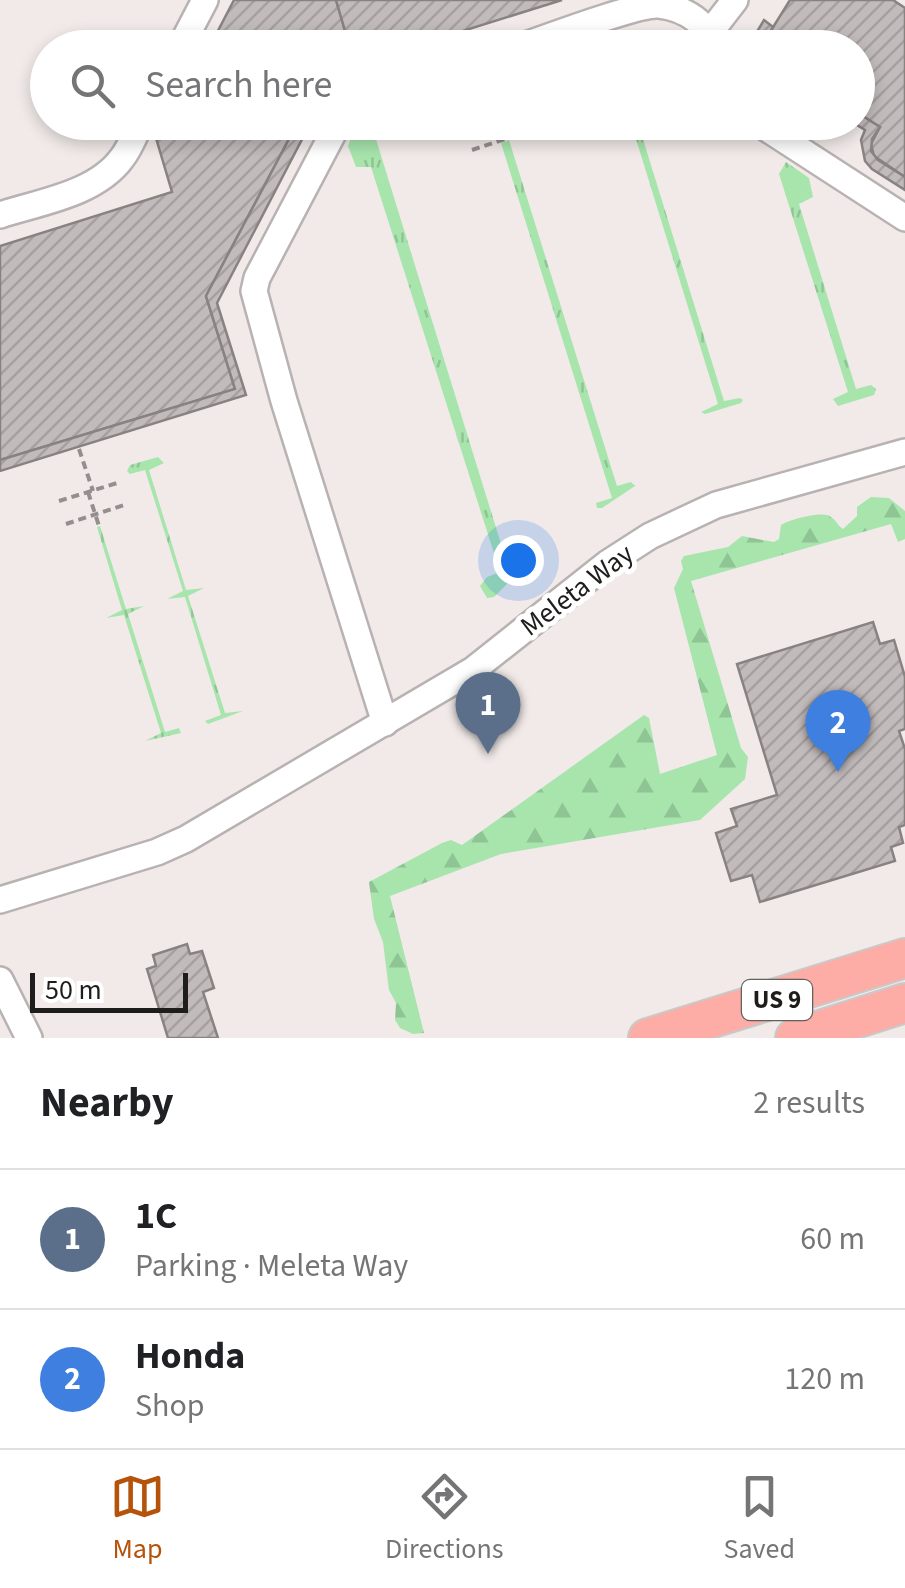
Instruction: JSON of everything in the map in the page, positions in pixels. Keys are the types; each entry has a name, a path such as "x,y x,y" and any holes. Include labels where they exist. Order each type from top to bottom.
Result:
{"highway":[{"name":"US 9","path":"648,1038 905,958"},
{"name":"US 9","path":"796,1038 905,1004"},
{"path":"815,1038 905,1004"}],"street":[{"path":"189,30 205,0"},
{"path":"720,30 735,0"},
{"path":"574,30 655,4 692,16 706,30"},
{"path":"0,214 80,189 103,177 122,159 132,140"},
{"path":"330,140 257,278 254,291 284,401 385,723"},
{"path":"786,140 905,218"},
{"name":"Meleta Way","path":"0,900 158,852 186,839 473,670 608,563 650,536 716,505 905,452"},
{"path":"0,980 30,1038"}],"path":[{"path":"472,150 504,140"},
{"path":"79,448 98,526"},
{"path":"59,501 117,483"},
{"path":"66,524 124,505"}],"green space":[{"path":"350,140 376,140 506,560 520,556 525,566 494,597 487,598 480,586 487,577 500,572 371,167 356,167 348,146"},
{"path":"509,140 617,486 631,482 635,486 602,508 597,508 596,503 612,498 501,143"},
{"path":"636,140 643,140 724,401 743,400 705,414 701,412 718,404"},
{"path":"786,162 809,178 813,197 799,204 856,389 871,385 876,389 874,395 838,406 833,399 848,392 779,174"},
{"path":"158,457 164,463 149,470 186,590 204,588 188,596 225,713 243,711 208,724 205,721 221,715 185,597 167,599 183,591 145,470 130,474 127,471 130,465"},
{"path":"871,497 889,498 905,511 905,539 898,542 891,524 691,581 741,748 748,757 745,779 700,820 501,854 390,896 424,1033 413,1034 400,1028 395,1020 396,1003 389,990 369,882 442,843 451,840 462,845 644,715 649,718 660,774 717,755 674,588 683,569 681,561 684,556 728,547 742,536 774,542 779,539 781,525 806,516 827,515 843,529 857,516 857,507"},
{"path":"100,526 126,609 144,606 128,614 165,732 179,728 181,733 145,741 161,733 124,615 106,618 122,610 97,527"}],"building":[{"path":"234,0 336,0 345,30 218,30"},
{"path":"336,0 562,0 466,30 345,30"},
{"path":"790,0 893,0 905,8 905,177 874,156 871,144 880,127 875,124 875,30 771,30"},
{"path":"764,20 773,27 771,30 758,30"},
{"path":"157,140 288,140 206,296 235,389 0,460 0,246 172,192"},
{"path":"288,140 302,140 217,303 246,395 0,471 0,460 235,389 206,296"},
{"path":"861,140 872,140 871,151 878,160 905,177 905,190 872,169 865,161"},
{"path":"873,622 880,644 894,640 905,677 905,729 899,731 905,749 905,825 899,827 903,843 891,847 895,861 760,902 752,875 731,881 716,833 737,826 731,809 777,795 737,664"},
{"path":"187,944 190,954 202,951 214,988 203,992 218,1038 168,1038 147,969 156,966 153,955"}],"place":[{"name":"1C","path":"488,754"},
{"name":"Honda","path":"838,772"}]}
